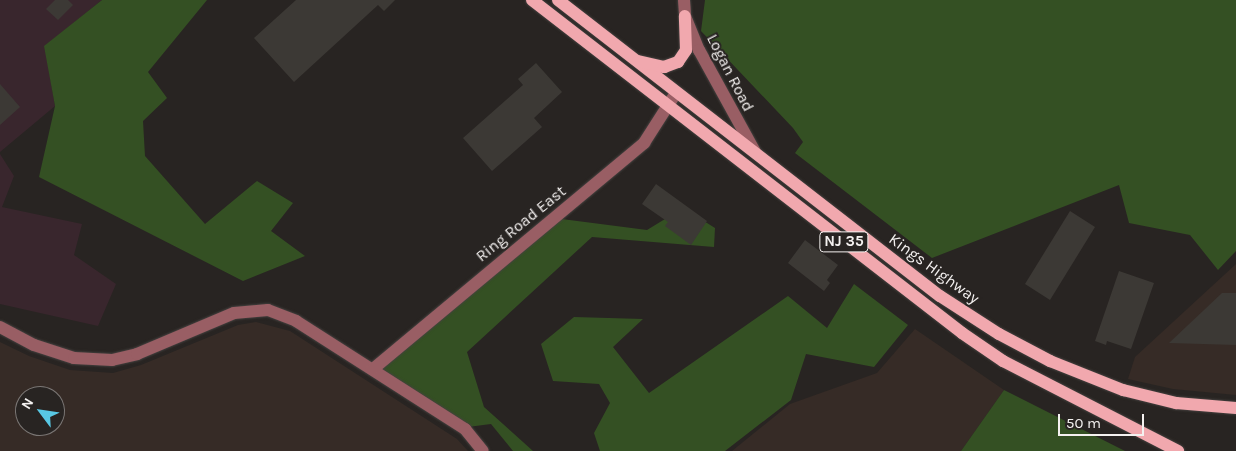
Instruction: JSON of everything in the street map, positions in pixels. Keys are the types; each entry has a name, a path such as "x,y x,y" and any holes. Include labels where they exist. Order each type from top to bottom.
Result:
{"main road":[{"name":"Kings Highway","path":"532,0 667,106 1003,362 1178,451"},
{"name":"Kings Highway","path":"558,0 634,61 956,307 1041,356 1124,390 1176,403 1236,408"},
{"path":"634,61 664,66 678,62 686,50 685,16"}],"street":[{"name":"Logan Road","path":"684,0 685,16 729,109 758,156"},
{"name":"Ring Road East","path":"373,369 644,143 676,93"},
{"path":"0,327 34,345 74,358 112,360 234,313 268,310 296,321 465,429 483,451"}],"shaded area":[{"path":"0,0 102,0 45,46 55,106 0,152"},
{"path":"0,154 14,176 2,207 82,224 74,255 116,284 98,326 0,304"},
{"path":"1236,264 1236,395 1173,389 1128,379 1135,357"},
{"path":"256,322 290,331 457,439 468,451 0,451 0,342 29,356 70,370 113,373 141,365 238,325"},
{"path":"915,329 1004,390 961,451 732,451 790,404 877,373"}],"green space":[{"path":"102,0 207,0 148,72 167,98 143,121 145,156 205,224 257,181 293,203 271,231 305,256 243,281 39,177 55,106 44,46"},
{"path":"705,0 1236,0 1236,251 1218,270 1190,235 1129,223 1119,185 932,258 795,153 803,142 793,128 701,31"},
{"path":"683,208 715,228 714,247 592,237 467,352 484,407 533,451 513,451 491,424 460,428 369,369 554,218 647,230"},
{"path":"854,284 908,325 874,367 806,354 791,400 725,451 600,451 594,433 610,403 599,384 553,381 541,344 574,317 643,319 613,347 649,393 788,296 827,328"},
{"path":"1004,390 1125,451 961,451"}],"building":[{"path":"55,0 68,0 73,5 58,20 46,9"},
{"path":"296,0 395,0 384,11 378,5 294,82 254,38"},
{"path":"536,63 562,92 534,118 542,127 492,171 463,138 523,85 518,79"},
{"path":"0,84 20,107 0,125"},
{"path":"656,184 707,221 691,245 665,226 668,222 642,204"},
{"path":"1070,211 1095,227 1050,300 1025,284"},
{"path":"805,240 838,265 827,280 830,283 824,291 788,263"},
{"path":"1119,271 1154,283 1131,349 1107,341 1106,345 1095,341"},
{"path":"1222,293 1236,293 1236,345 1169,343"}]}
